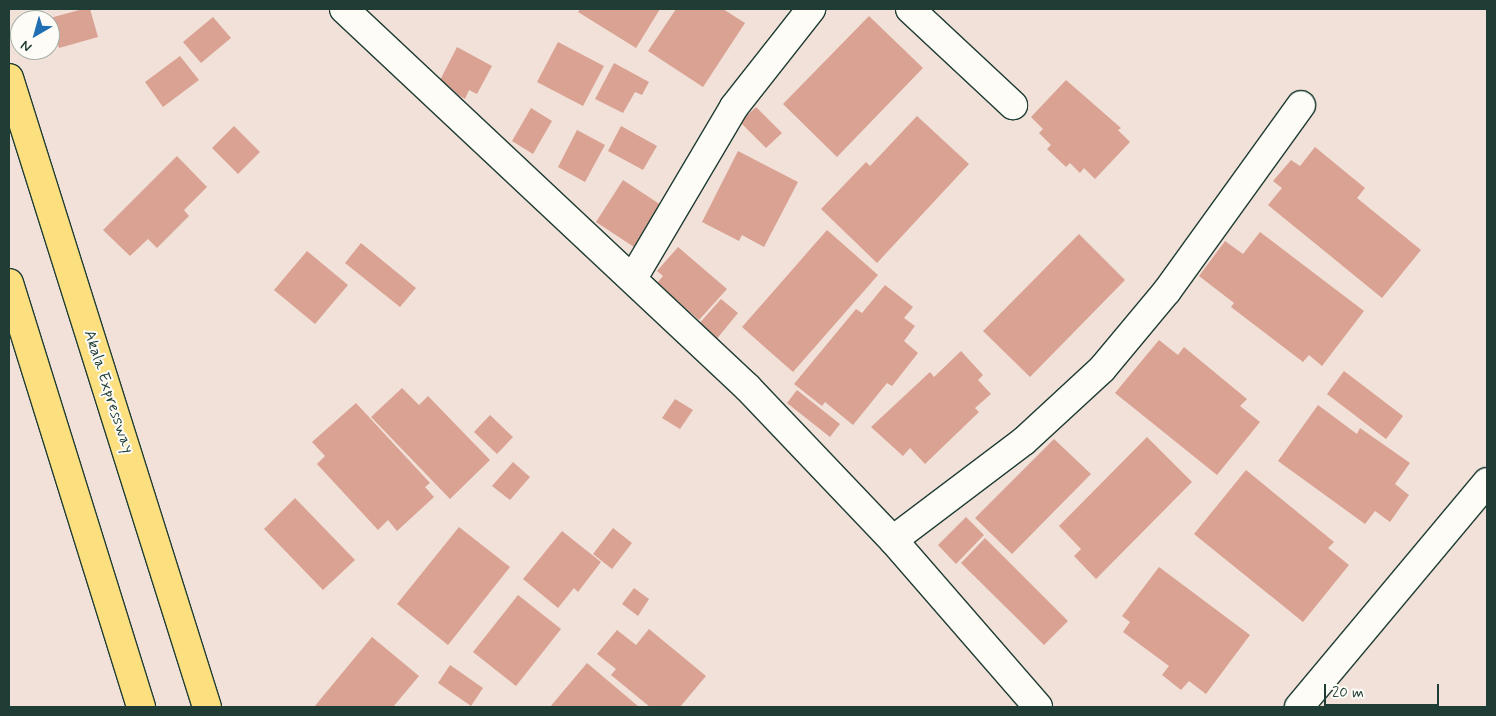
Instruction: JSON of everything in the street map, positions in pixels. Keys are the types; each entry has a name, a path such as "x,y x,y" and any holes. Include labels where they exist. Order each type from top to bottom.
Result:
{"main road":[{"name":"Akala Expressway","path":"9,78 207,707"},
{"path":"9,283 141,707"}],"street":[{"path":"344,9 633,278 748,388 893,540 1038,707"},
{"path":"633,278 734,107 810,9"},
{"path":"910,9 1013,105"},
{"path":"893,540 1024,441 1102,369 1167,290 1301,105"},
{"path":"1298,707 1487,482"}],"building":[{"path":"90,9 98,37 60,48 60,15"},
{"path":"580,9 660,9 636,48 578,12"},
{"path":"676,9 723,9 745,23 703,87 648,51"},
{"path":"869,16 923,68 837,157 783,104"},
{"path":"213,17 231,38 201,63 183,42"},
{"path":"558,42 604,66 583,106 537,82"},
{"path":"457,47 492,66 477,94 469,90 465,99 438,84"},
{"path":"180,56 199,80 163,107 145,82"},
{"path":"614,63 649,82 642,95 635,92 623,113 595,99"},
{"path":"1066,80 1121,128 1118,130 1130,142 1095,179 1084,168 1080,173 1070,163 1066,167 1047,149 1051,145 1039,133 1043,129 1031,117"},
{"path":"756,107 782,133 766,148 740,122"},
{"path":"531,108 552,121 533,154 512,141"},
{"path":"917,116 969,164 877,263 821,209 866,162 870,166"},
{"path":"234,126 260,152 238,174 212,148"},
{"path":"621,126 657,146 643,170 608,151"},
{"path":"577,130 605,145 585,182 558,167"},
{"path":"1315,147 1365,188 1357,198 1421,250 1382,298 1268,205 1282,188 1273,181 1291,160 1300,166"},
{"path":"738,151 798,182 764,247 742,235 739,241 702,222"},
{"path":"177,156 207,187 184,210 189,216 157,248 148,239 130,256 103,230"},
{"path":"623,180 661,205 634,247 596,222"},
{"path":"827,230 878,275 793,372 742,327"},
{"path":"1260,232 1364,311 1322,366 1309,355 1303,362 1231,307 1234,303 1199,276 1225,241 1243,254"},
{"path":"1079,234 1125,280 1030,377 983,331"},
{"path":"361,243 416,288 400,307 345,263"},
{"path":"678,247 727,289 699,320 657,283 663,276 657,271"},
{"path":"307,251 348,285 315,324 274,290"},
{"path":"885,285 913,307 904,318 915,326 904,341 918,353 892,386 887,383 853,425 825,402 822,406 794,384 856,309 862,313"},
{"path":"721,299 738,313 715,341 697,326"},
{"path":"1159,340 1178,355 1184,347 1247,399 1240,406 1260,422 1217,475 1115,393"},
{"path":"961,351 983,375 978,380 991,394 975,408 979,412 925,464 910,448 903,456 871,427 930,372 934,377"},
{"path":"1344,371 1403,416 1386,439 1327,394"},
{"path":"402,388 419,405 428,396 490,460 450,499 371,417"},
{"path":"797,390 840,424 830,437 787,403"},
{"path":"675,399 693,410 680,429 662,418"},
{"path":"356,403 430,483 425,487 434,497 397,531 388,520 378,530 317,464 325,456 312,442"},
{"path":"1318,405 1357,434 1360,428 1410,463 1395,484 1409,495 1390,522 1375,511 1365,524 1278,461"},
{"path":"490,415 513,437 497,454 474,432"},
{"path":"1147,437 1192,482 1096,579 1074,556 1081,549 1059,526"},
{"path":"1054,439 1091,474 1012,554 975,518"},
{"path":"513,462 530,477 510,500 492,486"},
{"path":"1246,470 1334,542 1328,548 1349,565 1303,622 1194,534"},
{"path":"295,498 355,560 323,590 264,529"},
{"path":"966,517 984,535 956,564 938,545"},
{"path":"459,527 510,567 448,645 397,604"},
{"path":"613,528 632,543 612,569 593,554"},
{"path":"562,531 601,562 578,592 574,588 558,608 523,579"},
{"path":"985,538 1068,621 1044,645 961,563"},
{"path":"1159,567 1250,635 1206,694 1189,681 1181,690 1162,675 1169,666 1123,632 1130,622 1122,616"},
{"path":"634,588 649,599 638,616 622,604"},
{"path":"518,595 561,629 516,686 473,652"},
{"path":"649,629 706,676 680,707 650,707 611,675 616,669 597,654 617,630 636,645"},
{"path":"372,637 419,676 393,707 314,707"},
{"path":"587,663 639,707 550,707"},
{"path":"450,665 483,688 471,706 438,683"}]}
